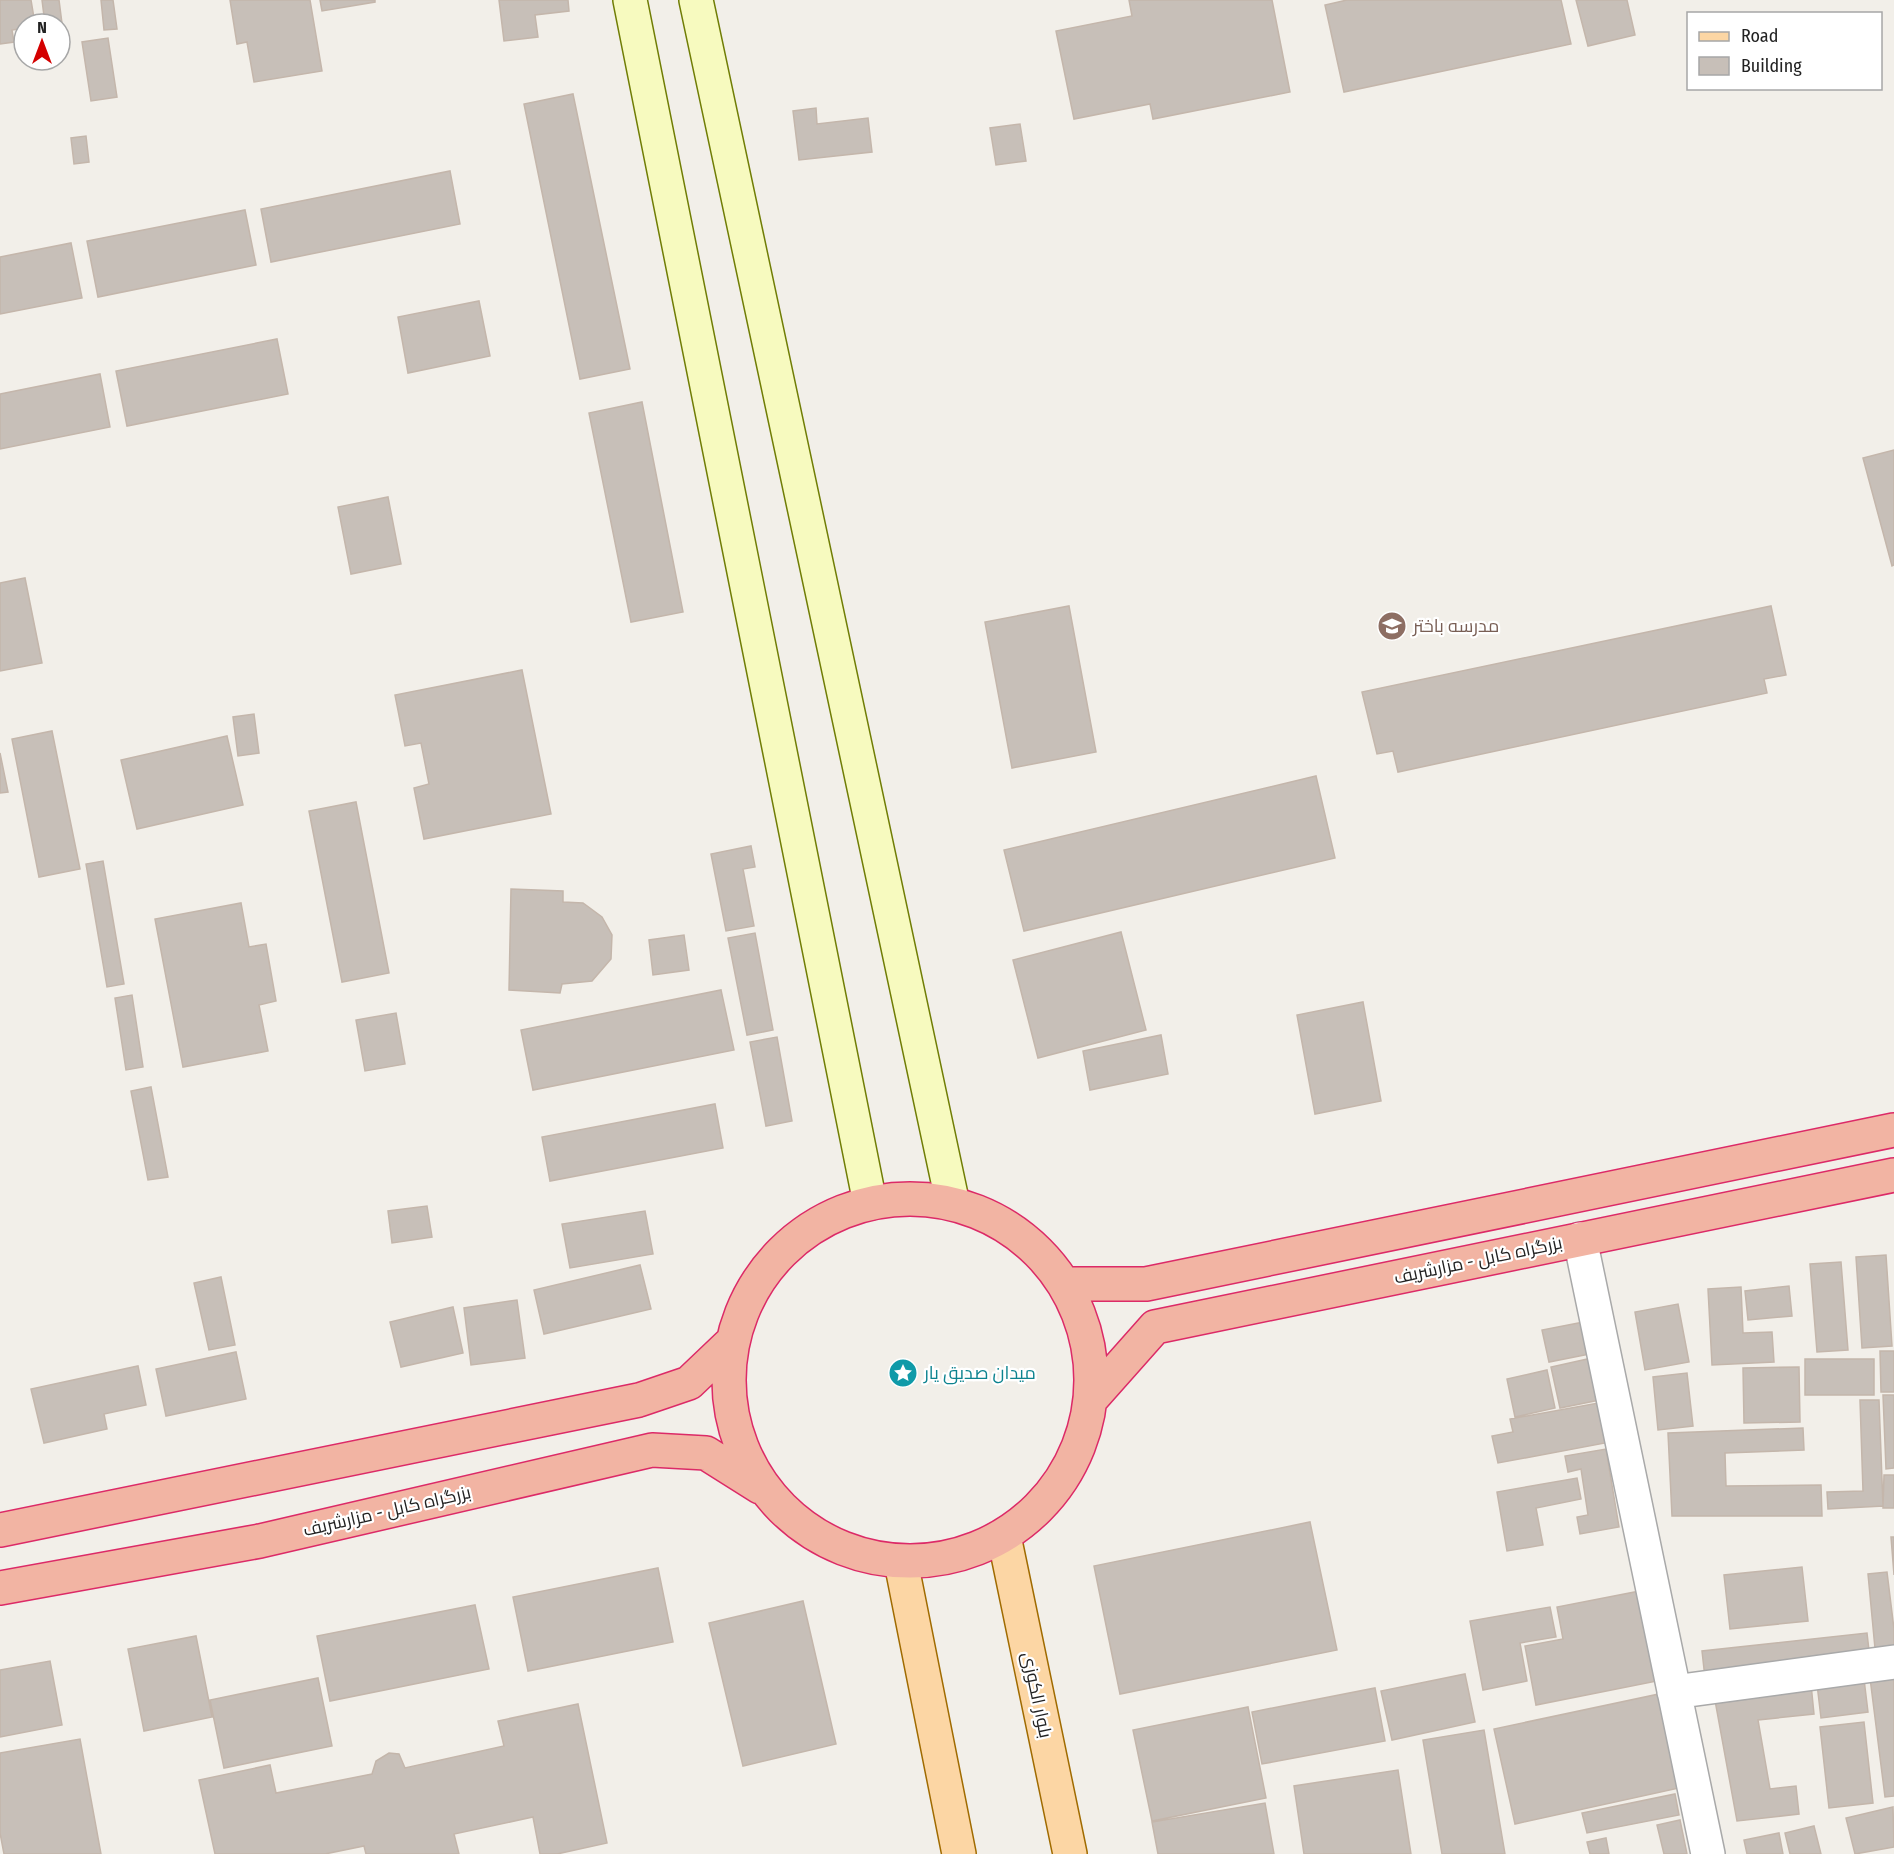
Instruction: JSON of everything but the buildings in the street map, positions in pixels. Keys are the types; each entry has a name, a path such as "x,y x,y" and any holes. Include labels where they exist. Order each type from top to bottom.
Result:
{"highway":[{"path":"1065,1284 1146,1284 1894,1130"},
{"name":"بزرگراه کابل - مزارشریف","path":"1092,1398 1155,1328 1894,1175"},
{"path":"952,1200 985,1214 1030,1243 1065,1284 1088,1339 1092,1398 1078,1452 1047,1500 1004,1536 954,1556 901,1562 849,1552 801,1526 764,1489 739,1445 727,1395 731,1343 749,1294 780,1252 821,1221 870,1203 952,1200"},
{"path":"0,1530 639,1400 690,1383 731,1343"},
{"name":"بزرگراه کابل - مزارشریف","path":"0,1588 260,1540 652,1450 706,1453 764,1489"}],"main road":[{"path":"630,0 870,1203"},
{"path":"696,0 952,1200"},
{"name":"بلوار الکوزی","path":"1004,1536 1070,1854"},
{"path":"901,1562 959,1854"}],"street":[{"path":"1580,1239 1708,1854"},
{"path":"1674,1692 1894,1662"}],"place":[{"name":"مدرسه باختر","path":"1392,626"},
{"name":"میدان صدیق یار","path":"903,1373"}]}
